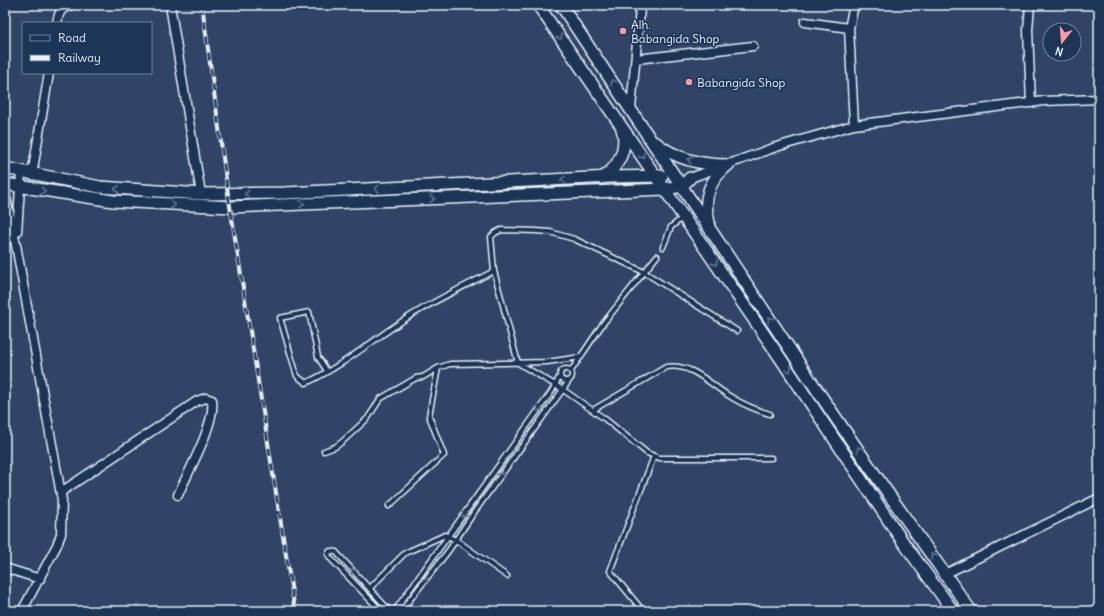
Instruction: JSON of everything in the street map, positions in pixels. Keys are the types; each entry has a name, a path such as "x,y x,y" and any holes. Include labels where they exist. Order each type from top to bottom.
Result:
{"main road":[{"path":"538,5 684,216 903,542 953,611"},
{"path":"561,5 675,176 686,182 712,230 793,355 971,611"},
{"path":"602,178 612,170 622,154 624,140 621,126"},
{"path":"646,134 663,148 685,158 706,163 728,165"},
{"path":"712,230 706,208 708,193 714,180 728,165"},
{"path":"5,168 26,174 100,187 201,194 293,193 602,178 675,176"},
{"path":"5,184 113,201 231,207 665,189 686,182"}],"street":[{"path":"57,22 59,12 62,8 71,5"},
{"path":"170,5 201,194"},
{"path":"854,5 850,24 854,125"},
{"path":"1030,5 1028,30 1031,103"},
{"path":"631,109 640,8"},
{"path":"805,22 850,24"},
{"path":"636,59 753,46"},
{"path":"16,244 19,187 26,174 49,74"},
{"path":"686,182 776,147 854,125 1031,103 1099,99"},
{"path":"5,194 16,244 61,492 61,534 40,579 22,611"},
{"path":"61,492 197,401 206,398 212,400 214,407 210,423 178,495"},
{"path":"945,574 1099,498"},
{"path":"5,568 40,579"}],"lane":[{"path":"663,247 671,227 684,216"},
{"path":"738,331 644,272 574,240 550,232 501,230 495,233 491,238 494,271 518,363 556,385 593,410 647,453 654,456 771,458"},
{"path":"399,610 456,540 572,377 571,371 602,325 657,256"},
{"path":"327,371 318,357 309,312 280,318 297,376 306,383 327,371 427,306 494,271"},
{"path":"324,451 335,447 368,418 380,399 416,378 423,377 438,368 450,364 547,362 581,357"},
{"path":"593,410 666,367 674,366 686,367 748,407 770,414"},
{"path":"389,506 444,454 429,416 438,368"},
{"path":"399,610 448,536 556,385 563,370 569,369 571,371"},
{"path":"560,376 563,380 569,381"},
{"path":"643,611 610,571 654,456"},
{"path":"370,588 405,553 421,547 440,536 448,536 456,540 507,576"},
{"path":"381,611 330,558 328,554 330,551 336,552 389,610 399,610"}],"railway":[{"path":"202,5 228,194 295,611"}],"place":[{"name":"Alh. Babangida Shop","path":"623,31"},
{"name":"Babangida Shop","path":"689,82"}]}
